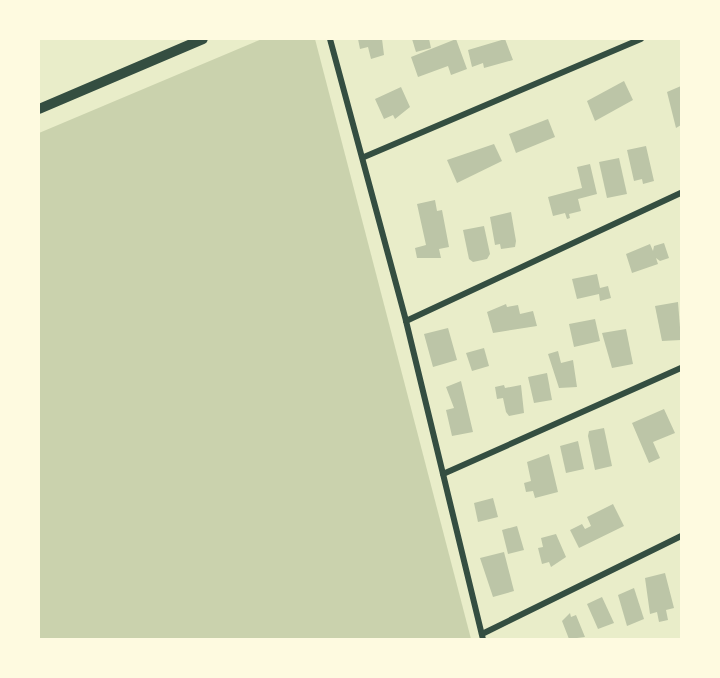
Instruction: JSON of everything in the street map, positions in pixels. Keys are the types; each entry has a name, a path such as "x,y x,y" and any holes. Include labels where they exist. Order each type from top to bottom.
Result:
{"main road":[{"path":"39,109 203,39"}],"street":[{"path":"330,39 364,157 483,636 681,536"},
{"path":"364,157 641,39"},
{"path":"406,321 681,193"},
{"path":"443,474 681,368"}],"green space":[{"path":"262,39 315,39 471,639 39,639 39,133"}],"building":[{"path":"358,39 382,39 384,55 371,59 368,47 360,49"},
{"path":"412,39 429,39 431,48 416,52"},
{"path":"456,39 467,69 451,75 448,66 418,77 411,57"},
{"path":"505,39 513,60 484,68 483,63 472,67 468,50"},
{"path":"624,81 633,100 595,121 587,101"},
{"path":"681,86 681,125 676,128 667,92"},
{"path":"401,87 410,107 395,119 393,115 384,119 375,99"},
{"path":"548,119 555,137 516,153 509,134"},
{"path":"494,144 502,161 457,183 447,160"},
{"path":"646,146 654,181 643,184 642,179 634,181 627,150"},
{"path":"619,158 627,194 607,198 599,162"},
{"path":"590,164 597,194 578,199 581,211 569,214 570,218 567,219 565,213 553,216 548,197 582,188 577,167"},
{"path":"435,200 437,211 442,210 449,247 439,249 441,258 417,258 415,248 426,245 417,204"},
{"path":"511,212 515,247 501,249 500,244 495,245 490,217"},
{"path":"484,226 490,254 487,259 473,262 469,259 463,230"},
{"path":"664,243 669,258 660,261 656,258 658,264 632,273 626,254 650,244 653,251 654,246"},
{"path":"597,274 600,288 608,286 611,298 600,301 599,294 577,299 572,279"},
{"path":"678,302 681,340 662,341 655,306"},
{"path":"506,304 507,307 518,305 520,314 533,311 537,326 493,333 487,312"},
{"path":"595,319 600,341 574,347 569,324"},
{"path":"448,328 457,360 433,367 424,334"},
{"path":"626,329 633,364 612,368 602,333"},
{"path":"484,348 489,366 472,371 466,353"},
{"path":"558,351 561,363 573,360 577,387 559,388 548,354"},
{"path":"547,373 552,400 534,403 528,377"},
{"path":"461,381 473,432 452,436 446,410 454,408 446,387"},
{"path":"504,385 505,388 521,385 524,413 509,416 506,412 503,398 497,399 495,387"},
{"path":"664,409 675,433 653,442 660,458 649,463 632,423"},
{"path":"604,428 612,466 595,470 589,431"},
{"path":"578,441 584,469 566,473 560,446"},
{"path":"549,454 558,492 535,498 533,491 526,492 524,483 531,481 527,462"},
{"path":"493,498 498,517 478,522 474,503"},
{"path":"613,504 624,526 579,548 570,530 582,524 585,529 591,526 587,517"},
{"path":"517,526 524,550 508,554 502,530"},
{"path":"556,534 566,557 551,567 549,562 542,564 538,548 543,547 541,538"},
{"path":"504,552 514,591 493,597 480,558"},
{"path":"665,573 674,608 666,610 668,620 659,622 657,612 650,614 645,578"},
{"path":"634,588 644,619 627,626 618,595"},
{"path":"602,597 614,623 598,629 587,604"},
{"path":"570,613 571,617 576,615 585,637 569,639 562,621"}]}
